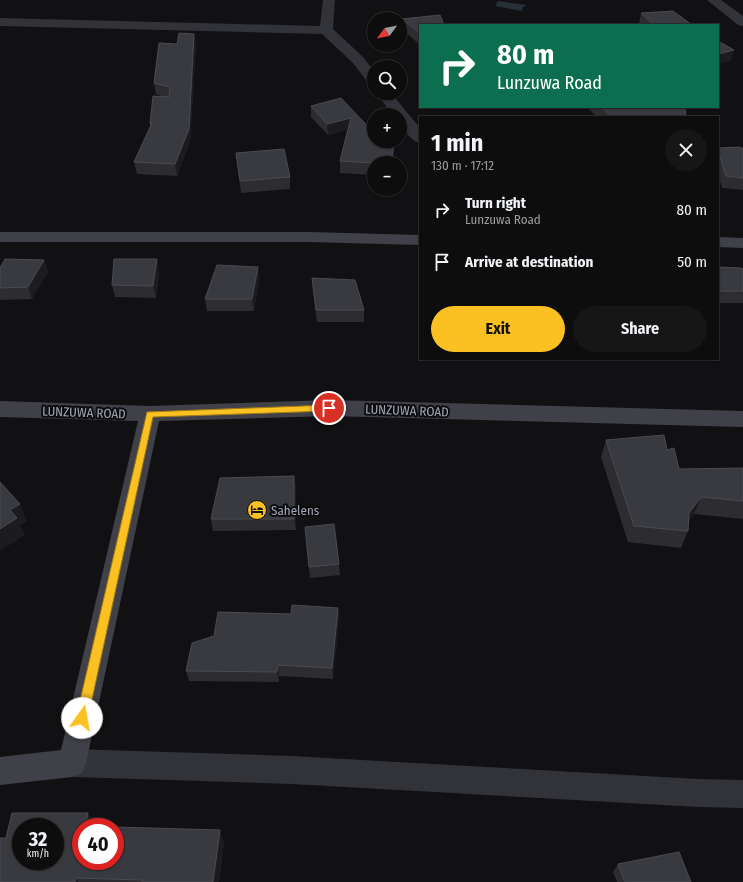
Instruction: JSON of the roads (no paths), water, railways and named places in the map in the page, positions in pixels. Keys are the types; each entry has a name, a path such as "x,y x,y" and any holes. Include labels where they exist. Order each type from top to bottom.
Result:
{"street":[{"path":"326,30 329,0"},
{"path":"713,0 743,22"},
{"path":"0,22 326,30 358,60 367,72"},
{"path":"390,100 419,137"},
{"path":"0,237 310,237 419,240"},
{"path":"719,242 743,242"},
{"name":"LUNZUWA ROAD","path":"0,409 150,414 329,408 743,419"},
{"path":"72,763 150,414"},
{"path":"0,771 72,763 292,770 690,793 743,794"}],"place":[{"name":"Sahelens","path":"257,510"}]}
